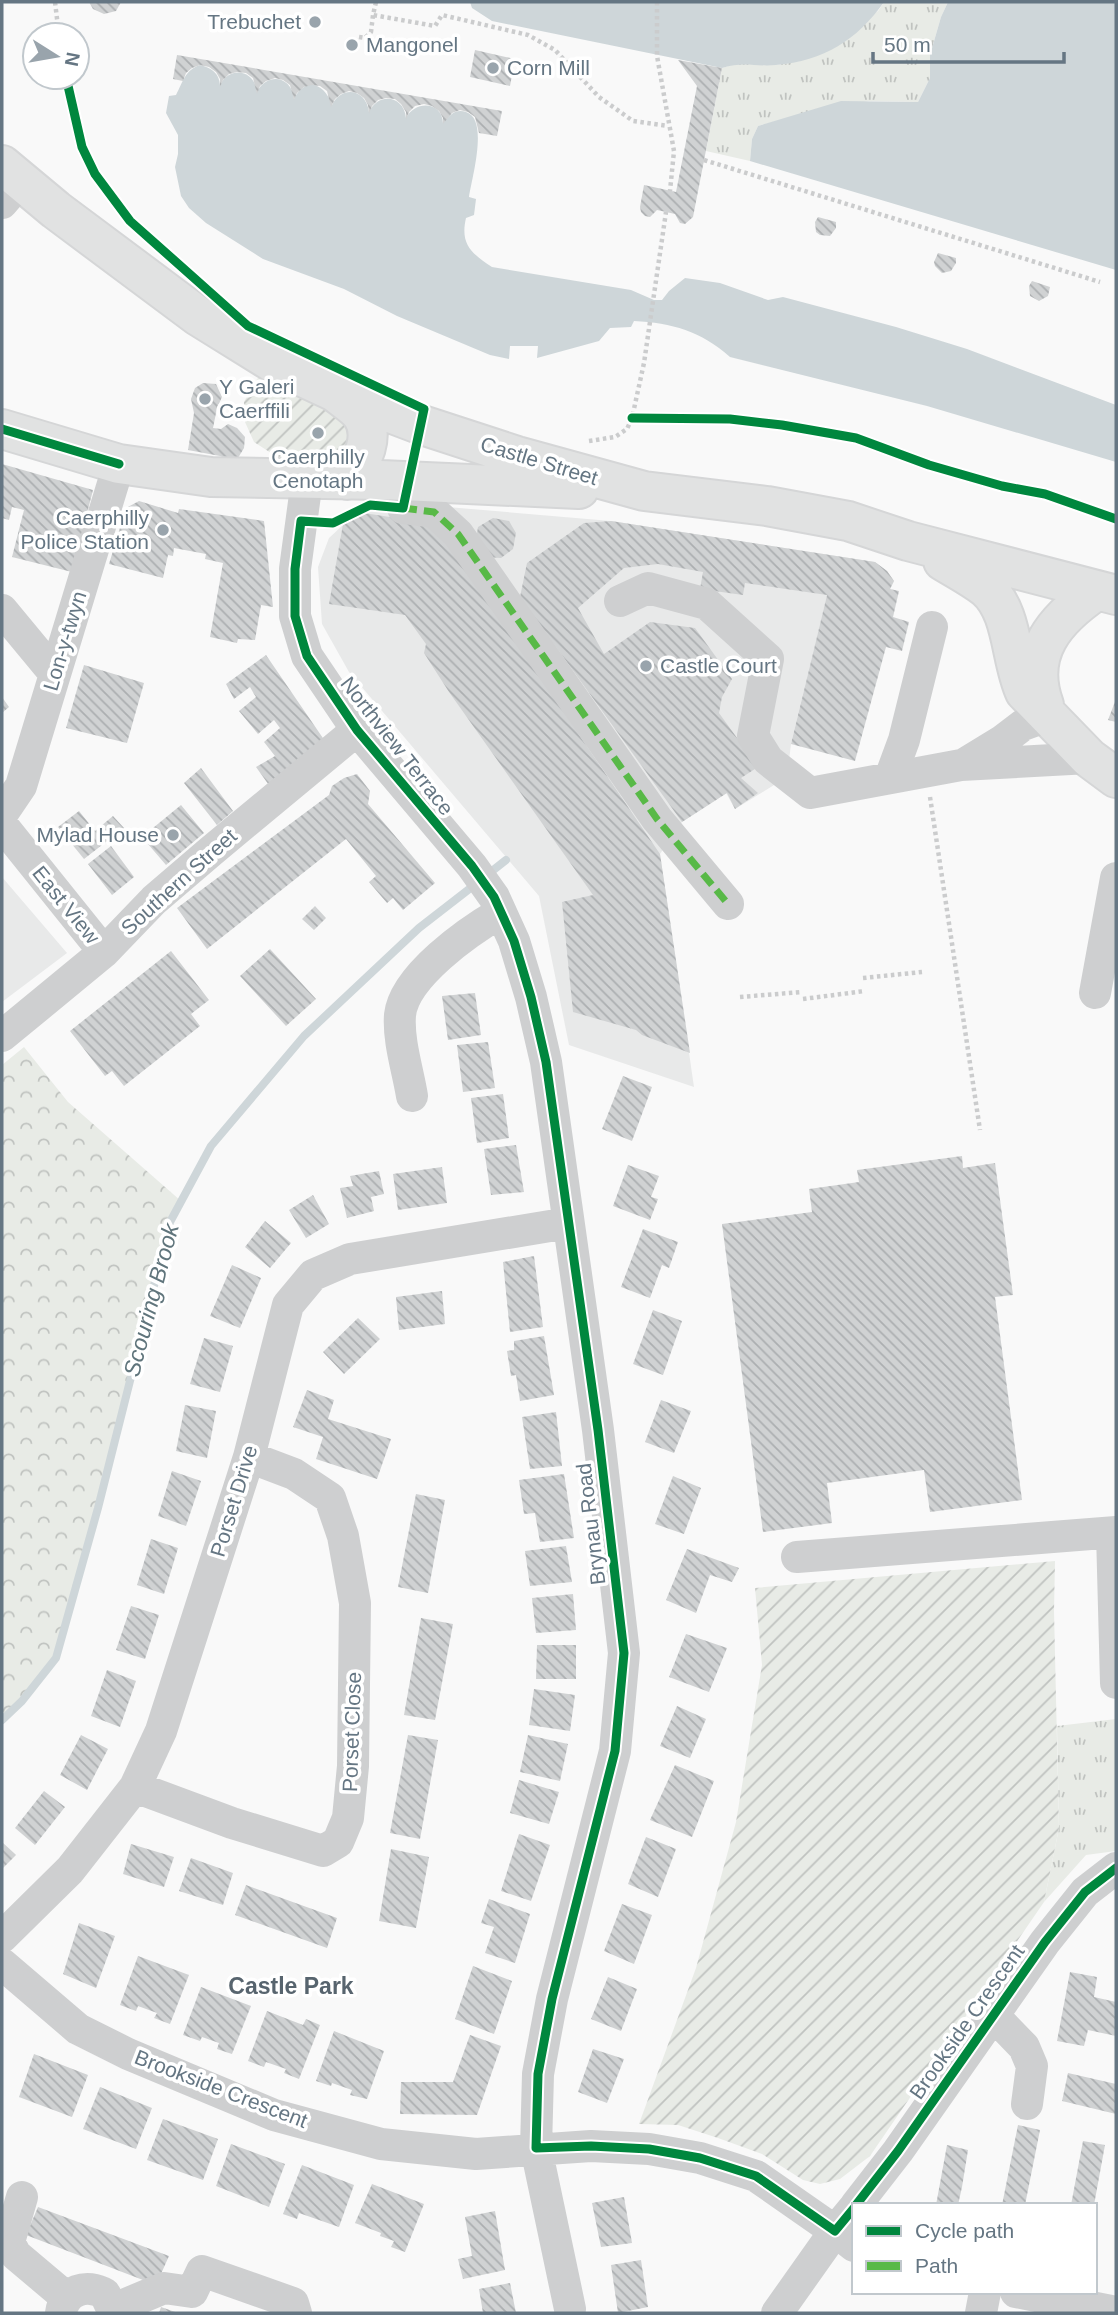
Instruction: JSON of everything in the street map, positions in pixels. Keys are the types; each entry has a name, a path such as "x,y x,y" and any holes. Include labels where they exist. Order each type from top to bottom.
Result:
{"main road":[{"name":"Castle Street","path":"8,184 234,340 293,374 419,424 517,456 644,491 791,510 848,522 908,541 1106,593"},
{"path":"335,392 361,414 368,430 362,461 348,480"},
{"path":"2,429 119,464 211,477 644,491"},
{"path":"908,541 964,573 995,599 1005,619 1025,692 1103,768"},
{"path":"1048,716 1038,689 1037,670 1041,654 1056,625 1068,612 1106,593"}],"street":[{"name":"Lon-y-twyn","path":"2,814 21,786 119,464"},
{"name":"Northview Terrace","path":"307,480 295,569 295,616 307,656 357,730 472,866 497,905"},
{"path":"403,508 434,512 458,534 657,819 728,904"},
{"path":"620,601 648,589 707,604 768,659 753,736 768,760 810,793 961,765 1103,768"},
{"path":"2,610 55,674"},
{"path":"890,778 904,740 932,628"},
{"path":"961,765 1023,725 1048,716"},
{"name":"Southern Street","path":"2,1036 104,952 154,900 357,730"},
{"name":"East View","path":"2,825 104,952"},
{"path":"1095,993 1116,878"},
{"path":"412,1096 400,1023 405,1000 421,976 497,905"},
{"name":"Brynau Road","path":"497,905 514,941 531,997 546,1062 598,1430 624,1653 615,1751 552,1999 538,2074 537,2148 573,2312"},
{"name":"Porset Drive","path":"2,1937 70,1870 135,1787 161,1731 249,1457 288,1305 313,1275 350,1259 568,1223"},
{"name":"Porset Close","path":"135,1787 232,1823 323,1851 338,1842 348,1818 353,1766 355,1602 343,1535 330,1498 294,1474 249,1457"},
{"path":"797,1557 1114,1532 1116,1683"},
{"name":"Brookside Crescent","path":"863,2203 1045,1942 1085,1892 1116,1868"},
{"name":"Brookside Crescent","path":"2,1964 78,2029 128,2054 274,2115 381,2144 476,2154 591,2146 649,2149 700,2158 756,2176 850,2222"},
{"path":"993,2015 1024,2046 1032,2066 1027,2104"},
{"path":"22,2197 9,2242 16,2255 64,2306 80,2289 98,2289 105,2294 114,2311 164,2288 192,2292 202,2271 293,2303 296,2313"},
{"path":"776,2313 850,2222"},
{"path":"981,2313 985,2294"},
{"path":"1026,2294 1116,2312"}],"path":[{"path":"55,2 57,21"},
{"path":"359,37 365,38 371,32 376,2"},
{"path":"657,2 657,57 674,151 670,191"},
{"path":"373,15 435,26 442,15 528,35 555,50 599,97 633,121 668,126"},
{"path":"69,91 82,147 95,174 130,221 150,238"},
{"path":"704,160 1100,282"},
{"path":"645,418 632,418 644,363 666,212"},
{"path":"926,772 980,1130"},
{"path":"863,978 922,972"},
{"path":"803,999 865,991"},
{"path":"740,997 802,992"}],"shaded area":[{"path":"470,2 884,2 851,38 824,53 793,63 722,68 492,21 472,8"},
{"path":"948,2 1116,2 1116,270 750,161 752,139 758,126 841,101 918,102 930,78 930,55"},
{"path":"200,65 214,72 220,85 230,75 247,75 252,79 257,92 267,81 279,79 289,85 294,99 304,87 315,85 325,92 332,105 342,94 359,94 367,104 369,112 378,101 390,99 401,105 406,118 415,108 421,106 438,110 443,123 455,112 466,112 473,117 477,125 478,137 469,197 476,199 474,215 466,218 466,241 478,257 492,267 631,290 654,300 662,300 685,278 720,283 768,300 783,297 967,349 1116,405 1116,462 927,406 730,357 697,335 673,326 634,321 631,327 610,328 599,341 537,358 538,346 510,346 509,359 490,355 397,316 344,289 263,259 206,223 189,208 181,196 175,167 178,135 166,113 169,96 176,95 188,73"},
{"path":"389,502 611,521 875,562 887,571 894,581 890,589 882,587 827,595 791,744 787,777 735,809 726,793 682,822 660,854 694,1087 569,1045 539,896 349,672 322,624 318,567 329,538 357,512"},
{"path":"2,877 67,953 2,1002"}],"green space":[{"path":"884,2 948,2 930,55 930,78 918,102 869,101 809,112 758,126 752,139 750,161 706,151 722,68 738,63 776,65 800,61 878,11"},
{"path":"262,373 330,408 356,431 351,460 297,465 254,442 245,422 244,402"},
{"path":"24,1047 68,1102 181,1201 170,1222 98,1508 56,1658 22,1701 2,1720 2,1065"},
{"path":"1055,1561 1059,1828 1044,1902 870,2156 840,2179 820,2184 803,2180 762,2154 718,2138 678,2125 639,2124 696,1968 736,1822 762,1665 755,1588"},
{"path":"1116,1719 1116,1851 1086,1855 1044,1902 1059,1828 1057,1726"}],"building":[{"path":"89,2 121,2 116,11 104,14 93,9"},
{"name":"Corn Mill","path":"475,50 515,59 510,86 470,77"},
{"path":"177,55 502,111 497,136 479,133 475,117 460,110 452,113 443,124 439,111 424,104 415,106 406,120 406,112 401,104 395,99 386,98 378,100 369,114 364,98 357,93 349,91 341,94 331,107 327,91 320,86 304,87 294,100 290,85 275,78 260,86 257,94 253,78 246,73 229,74 220,87 216,72 200,65 186,73 183,81 173,79"},
{"path":"678,60 722,68 693,217 685,224 680,223 675,214 657,210 650,217 645,216 640,207 644,185 676,192 697,86"},
{"path":"818,217 836,222 836,228 830,236 816,232 815,222"},
{"path":"938,253 956,258 951,271 942,273 935,266"},
{"path":"1032,281 1050,287 1048,296 1039,301 1030,296 1029,286"},
{"path":"203,383 216,384 222,397 213,428 221,429 228,424 237,428 245,437 244,448 238,458 229,460 188,450 194,413 191,399 195,388"},
{"path":"2,464 93,490 72,572 12,557 24,510 12,507 9,520 2,518"},
{"path":"139,501 178,513 179,509 264,521 273,607 261,605 255,640 238,639 237,643 210,637 223,563 205,559 206,554 174,548 173,556 168,555 163,578 109,564 126,508"},
{"path":"357,512 436,524 660,854 690,1053 642,1035 636,1030 573,1012 562,902 593,895 449,692 424,653 426,644 405,615 329,604 343,524"},
{"path":"493,518 509,521 516,533 513,549 501,558 485,557 475,545 478,527"},
{"name":"Castle Court","path":"611,521 875,562 887,571 894,581 890,589 899,591 893,617 909,622 902,651 886,647 855,761 791,744 827,595 745,583 743,595 700,589 703,572 658,564 624,568 578,608 604,654 650,622 695,628 732,679 722,697 719,713 758,767 741,778 758,793 735,809 727,793 682,822 520,597 527,563 584,523"},
{"path":"266,655 327,744 271,788 256,767 275,756 264,742 280,728 274,720 258,734 239,711 256,697 250,687 234,699 226,684"},
{"path":"84,665 144,683 127,743 66,728"},
{"path":"2,697 9,707 2,713"},
{"path":"1116,699 1116,722 1108,720"},
{"path":"201,768 233,811 217,825 184,783"},
{"path":"357,774 370,791 368,804 435,883 403,910 393,898 387,903 369,882 376,876 346,839 207,949 177,908 329,795 332,786"},
{"name":"Mylad House","path":"181,805 204,833 166,865 142,837"},
{"path":"79,811 95,831 113,816 124,828 84,859 58,827"},
{"path":"111,846 134,877 112,895 88,864"},
{"path":"315,906 326,918 314,930 302,919"},
{"path":"270,949 316,999 286,1026 240,976"},
{"path":"171,951 209,1000 191,1014 200,1026 124,1086 112,1071 105,1076 70,1031"},
{"path":"475,993 481,1035 448,1040 442,996"},
{"path":"488,1042 495,1088 463,1092 457,1045"},
{"path":"623,1076 652,1087 632,1141 602,1129"},
{"path":"503,1094 509,1138 477,1143 471,1098"},
{"path":"516,1145 524,1192 491,1195 484,1149"},
{"path":"962,1156 963,1168 995,1163 1013,1295 995,1297 1022,1500 930,1512 924,1470 827,1483 832,1523 763,1532 722,1224 812,1212 809,1189 859,1182 857,1170"},
{"path":"628,1165 659,1176 651,1197 658,1199 650,1220 613,1206"},
{"path":"442,1167 447,1203 398,1210 393,1174"},
{"path":"379,1171 384,1194 371,1197 374,1211 347,1218 340,1188 353,1186 350,1176"},
{"path":"313,1195 329,1224 306,1238 289,1210"},
{"path":"265,1221 291,1243 270,1268 245,1247"},
{"path":"643,1229 678,1242 669,1268 662,1265 650,1298 621,1287"},
{"path":"534,1256 543,1327 510,1332 503,1262"},
{"path":"232,1265 261,1278 240,1328 210,1316"},
{"path":"442,1291 445,1324 399,1330 396,1297"},
{"path":"653,1310 682,1321 663,1375 633,1364"},
{"path":"358,1318 380,1339 344,1374 323,1352"},
{"path":"544,1336 554,1395 520,1401 516,1375 511,1376 507,1351 514,1350 514,1341"},
{"path":"204,1338 233,1346 220,1392 190,1384"},
{"path":"307,1390 334,1400 328,1419 391,1439 377,1479 316,1459 323,1437 293,1427"},
{"path":"661,1400 691,1411 674,1453 645,1442"},
{"path":"185,1405 216,1411 207,1458 176,1451"},
{"path":"556,1412 562,1466 530,1469 522,1417"},
{"path":"172,1471 201,1481 186,1526 158,1516"},
{"path":"564,1474 574,1538 540,1542 535,1513 524,1514 519,1480"},
{"path":"673,1476 701,1488 684,1534 655,1524"},
{"path":"416,1494 445,1500 428,1593 398,1587"},
{"path":"151,1539 178,1548 164,1594 137,1585"},
{"path":"566,1546 572,1582 530,1586 525,1551"},
{"path":"687,1549 739,1568 732,1582 710,1575 696,1613 666,1600"},
{"path":"573,1594 576,1630 536,1633 532,1598"},
{"path":"131,1606 159,1615 145,1659 116,1650"},
{"path":"421,1618 453,1624 435,1720 404,1715"},
{"path":"686,1634 727,1648 709,1692 669,1677"},
{"path":"537,1645 576,1645 576,1679 536,1679"},
{"path":"107,1670 136,1681 120,1727 91,1716"},
{"path":"534,1689 575,1695 570,1731 529,1725"},
{"path":"677,1706 706,1719 690,1758 660,1746"},
{"path":"81,1735 108,1749 87,1790 60,1775"},
{"path":"408,1735 438,1740 420,1839 390,1833"},
{"path":"528,1735 568,1744 560,1781 520,1772"},
{"path":"675,1765 714,1781 692,1837 650,1820"},
{"path":"519,1780 559,1792 549,1824 510,1813"},
{"path":"44,1791 65,1807 35,1845 15,1828"},
{"path":"519,1834 550,1845 531,1901 501,1891"},
{"path":"646,1837 676,1849 658,1897 628,1884"},
{"path":"2,1842 16,1855 2,1869"},
{"path":"131,1844 174,1857 164,1887 123,1874"},
{"path":"391,1849 429,1857 416,1928 379,1921"},
{"path":"191,1858 233,1873 223,1905 179,1891"},
{"path":"246,1885 337,1918 327,1948 235,1915"},
{"path":"489,1899 530,1914 515,1963 485,1953 494,1927 481,1923"},
{"path":"622,1904 652,1915 634,1964 604,1951"},
{"path":"79,1923 115,1936 96,1988 63,1974"},
{"path":"138,1956 189,1975 170,2024 154,2018 157,2013 138,2006 136,2011 120,2005"},
{"path":"473,1966 512,1981 494,2034 455,2019"},
{"path":"1070,1972 1097,1977 1094,1997 1116,2002 1116,2036 1088,2030 1084,2046 1057,2041"},
{"path":"608,1977 637,1989 621,2031 591,2019"},
{"path":"201,1987 251,2006 232,2054 217,2049 219,2043 202,2037 200,2041 183,2035"},
{"path":"267,2011 303,2025 306,2019 320,2025 299,2079 284,2073 286,2069 266,2062 264,2067 248,2061"},
{"path":"334,2031 384,2051 367,2099 350,2095 352,2090 316,2081"},
{"path":"470,2035 501,2046 477,2115 400,2114 401,2082 453,2082"},
{"path":"593,2049 624,2059 607,2103 578,2092"},
{"path":"34,2054 88,2075 72,2117 19,2097"},
{"path":"1068,2073 1116,2084 1116,2114 1062,2101"},
{"path":"100,2087 152,2108 136,2149 83,2129"},
{"path":"163,2119 218,2139 203,2180 147,2160"},
{"path":"1018,2125 1040,2130 1025,2203 1002,2203"},
{"path":"1083,2141 1105,2145 1094,2203 1071,2203"},
{"path":"231,2144 285,2164 269,2207 216,2186"},
{"path":"947,2145 968,2150 958,2203 936,2203"},
{"path":"302,2165 354,2185 339,2227 299,2213 297,2219 283,2214"},
{"path":"372,2184 424,2204 405,2252 391,2247 394,2241 380,2236 381,2233 355,2223"},
{"path":"624,2197 632,2243 601,2247 592,2203"},
{"path":"38,2207 169,2256 156,2285 26,2235"},
{"path":"495,2211 505,2270 463,2279 458,2259 472,2256 465,2217"},
{"path":"641,2260 648,2307 618,2313 611,2265"},
{"path":"510,2283 516,2313 483,2313 479,2289"},
{"path":"161,2307 178,2313 159,2313"}],"waterway":[{"name":"Scouring Brook","path":"487,875 506,860"},
{"name":"Scouring Brook","path":"2,1720 22,1701 56,1658 98,1508 170,1222 211,1146 304,1036 419,928 477,883"}],"marked path":[{"path":"403,508 434,512 458,534 657,819 728,904"}],"cycle path":[{"path":"69,91 82,147 95,174 130,221 248,326 424,409 403,508 370,505 333,523 301,521 295,569 295,616 307,656 357,730 472,866 494,897 514,941 531,997 546,1062 598,1430 624,1653 615,1751 552,1999 538,2074 536,2148 591,2146 649,2149 700,2158 756,2176 835,2231 852,2210"},
{"path":"632,418 730,419 856,438 929,465 1002,486 1045,494 1116,519"},
{"path":"2,429 119,464"},
{"path":"858,2203 898,2151 1045,1942 1085,1892 1116,1868"}],"place":[{"name":"Trebuchet","path":"315,22"},
{"name":"Mangonel","path":"352,45"},
{"name":"Corn Mill","path":"493,68"},
{"name":"Y Galeri Caerffili","path":"205,399"},
{"name":"Caerphilly Cenotaph","path":"318,433"},
{"name":"Caerphilly Police Station","path":"163,530"},
{"name":"Castle Court","path":"646,666"},
{"name":"Mylad House","path":"173,835"}],"district":[{"name":"Castle Park","path":"291,1986"}]}
